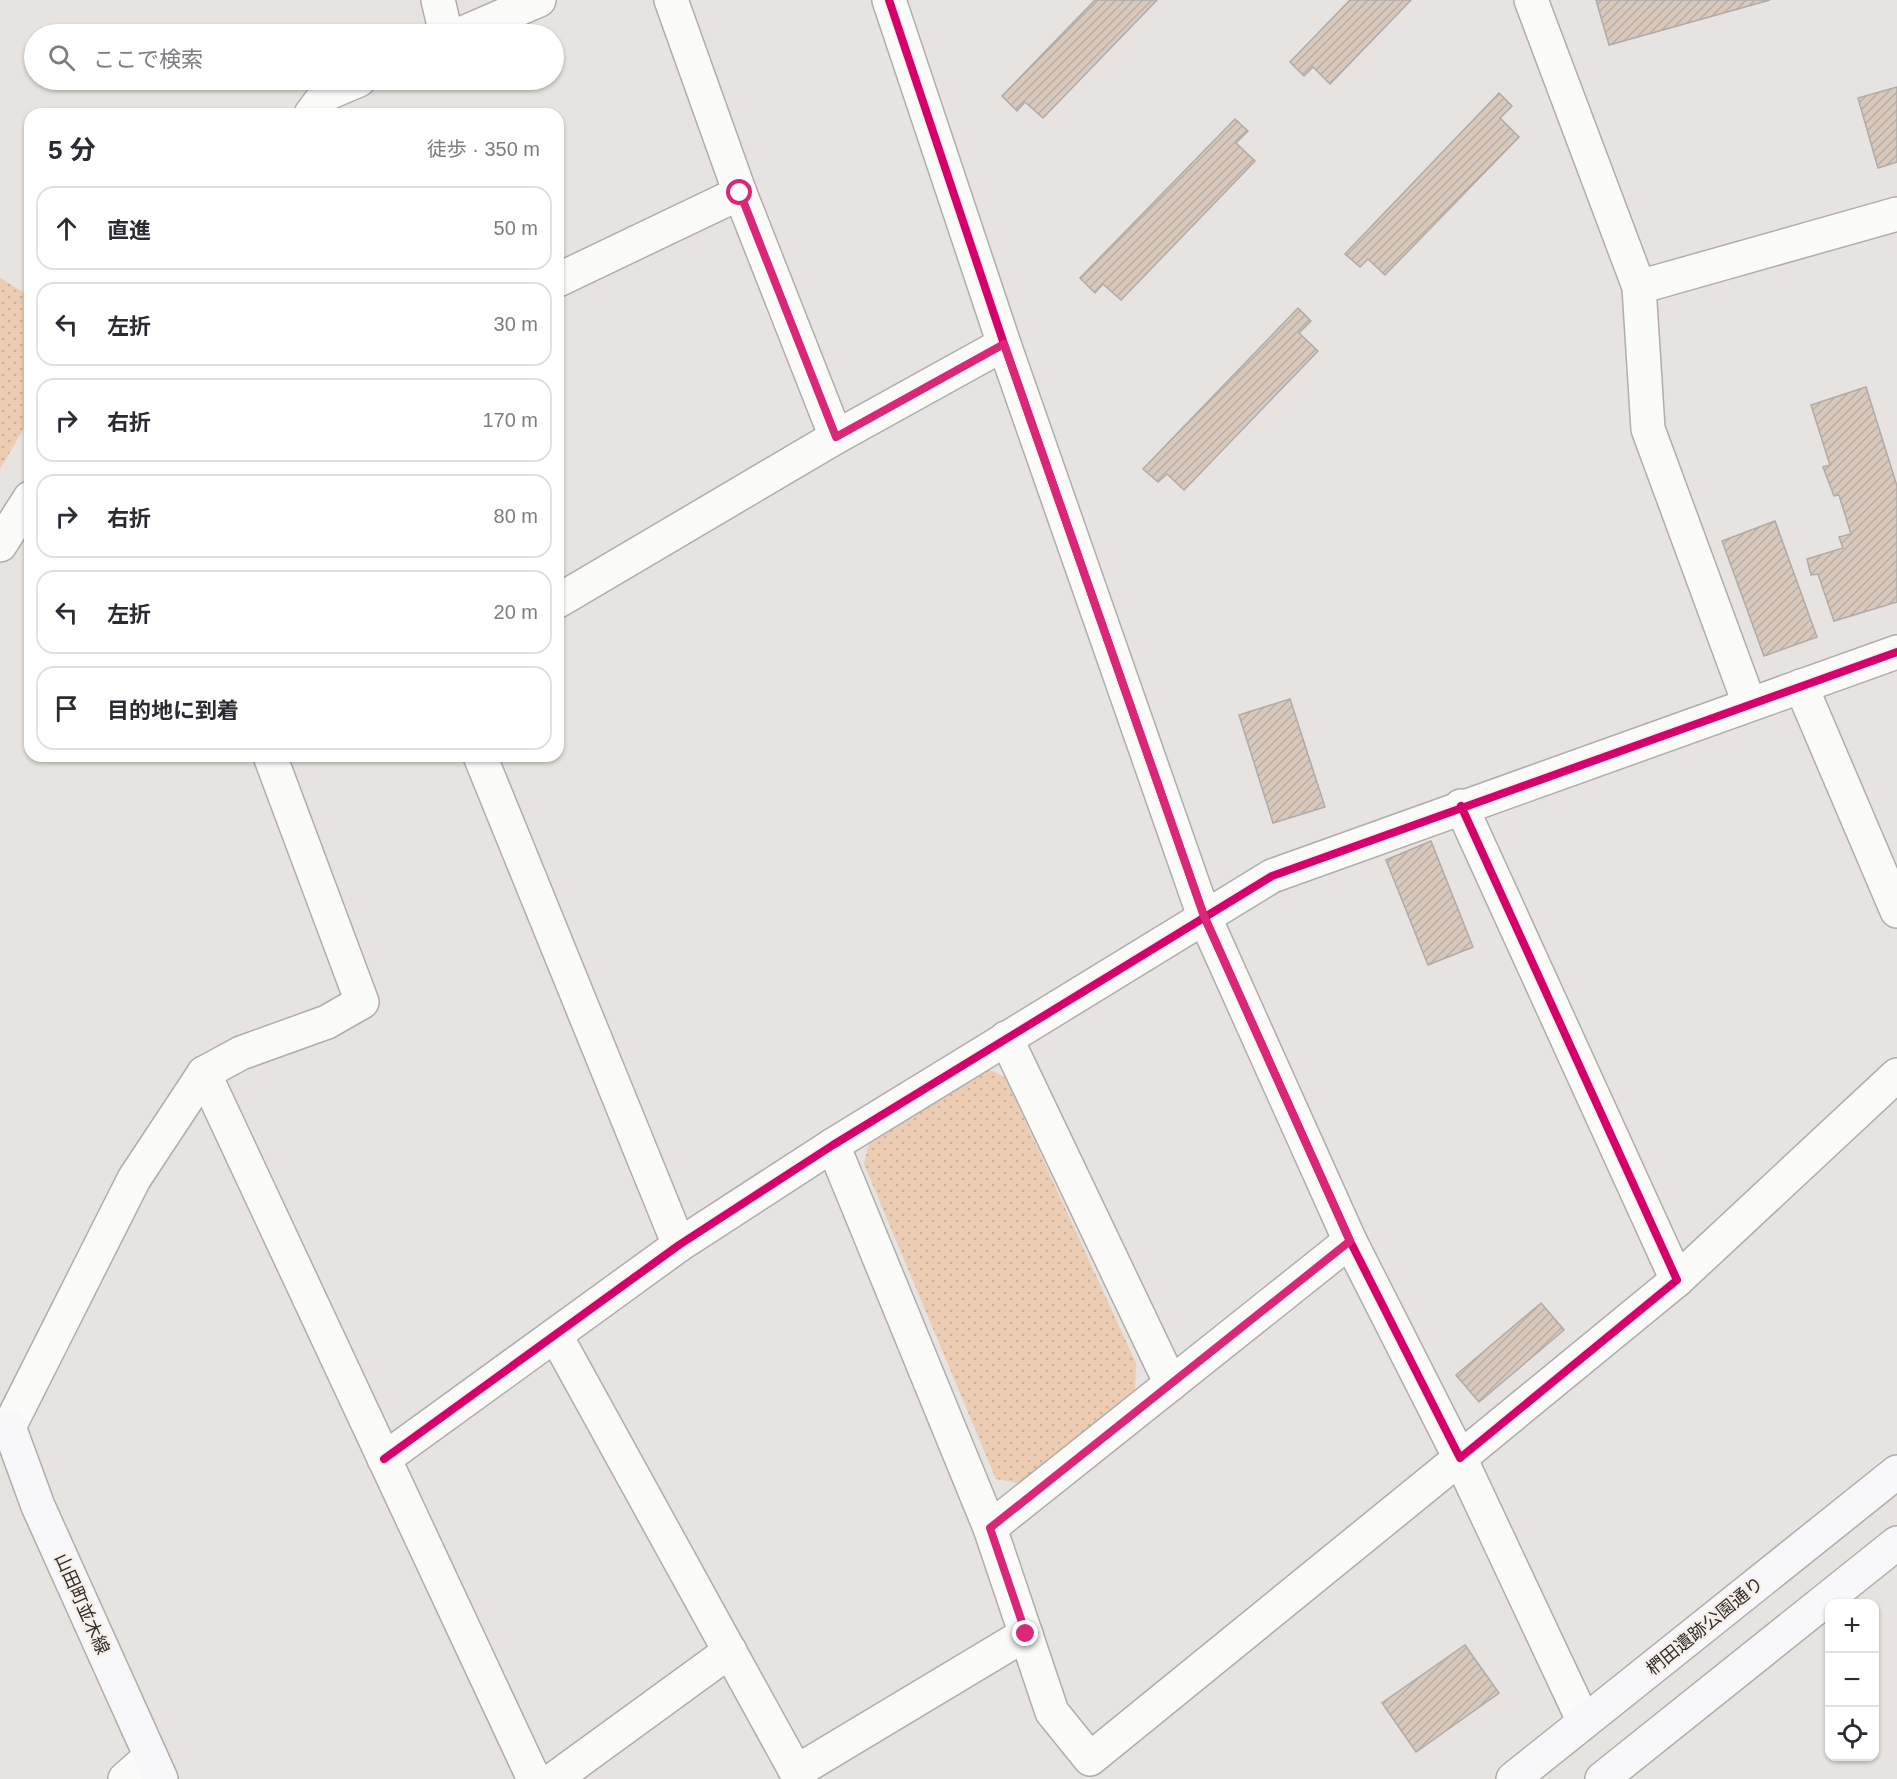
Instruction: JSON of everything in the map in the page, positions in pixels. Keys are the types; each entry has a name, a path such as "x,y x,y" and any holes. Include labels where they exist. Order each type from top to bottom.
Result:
{"street":[{"path":"438,0 444,24"},
{"path":"484,24 539,0"},
{"path":"671,0 740,193 836,437"},
{"path":"889,0 1004,344 1204,916 1350,1241 1460,1458 1584,1722"},
{"path":"1531,0 1639,287 1648,429 1749,703"},
{"path":"316,108 326,94 335,90"},
{"path":"564,277 740,193"},
{"path":"1639,287 1897,214"},
{"path":"564,597 836,437 1004,344"},
{"path":"0,545 24,507"},
{"path":"384,1459 679,1245 833,1145 1272,876 1461,806 1897,652"},
{"path":"1801,686 1897,910"},
{"path":"278,762 362,1002 327,1022 241,1053 204,1073 534,1779"},
{"path":"482,762 679,1245"},
{"path":"1461,806 1677,1280"},
{"path":"1006,1038 1171,1384"},
{"name":"山田町並木線","path":"156,1768 38,1506 9,1427 134,1179 204,1073"},
{"path":"833,1145 990,1528 1052,1712 1090,1759 1677,1280 1897,1075"},
{"path":"990,1528 1350,1241"},
{"path":"556,1336 798,1776 1026,1634"},
{"name":"椚田遺跡公園通り","path":"1513,1779 1897,1472"},
{"path":"1602,1779 1897,1543"},
{"path":"554,1779 730,1651"},
{"path":"125,1779 156,1768"}],"shaded area":[{"path":"0,278 24,292 24,428 0,469"},
{"path":"986,1068 1005,1077 1136,1363 1135,1390 1020,1483 996,1479 864,1164 871,1135"}],"building":[{"path":"1095,0 1157,0 1043,118 1025,102 1017,111 1002,96"},
{"path":"1350,0 1411,0 1330,84 1313,67 1304,76 1290,62"},
{"path":"1596,0 1770,0 1609,45"},
{"path":"1897,87 1897,162 1878,168 1858,98"},
{"path":"1499,93 1512,106 1500,118 1519,137 1385,275 1368,259 1360,267 1345,254"},
{"path":"1235,119 1248,131 1236,143 1255,161 1121,300 1103,284 1095,293 1080,278"},
{"path":"1298,308 1311,321 1299,333 1318,351 1184,490 1167,474 1158,482 1143,469"},
{"path":"1866,387 1897,486 1897,602 1834,621 1818,574 1811,575 1807,559 1843,548 1839,537 1851,534 1839,495 1834,496 1823,467 1830,465 1811,405"},
{"path":"1775,521 1817,637 1764,656 1722,541"},
{"path":"1290,699 1325,807 1273,823 1239,715"},
{"path":"1431,841 1473,947 1428,965 1386,860"},
{"path":"1541,1303 1564,1330 1479,1402 1456,1375"},
{"path":"1465,1645 1499,1693 1416,1752 1382,1703"}],"cycle path":[{"path":"889,0 1004,344 1204,916 1350,1241 1460,1458 1677,1280 1461,806"},
{"path":"384,1459 679,1245 833,1145 1272,876 1897,652"}],"route":[{"path":"740,193 836,437 1004,344 1204,916 1350,1241 990,1528 1026,1634"}]}
